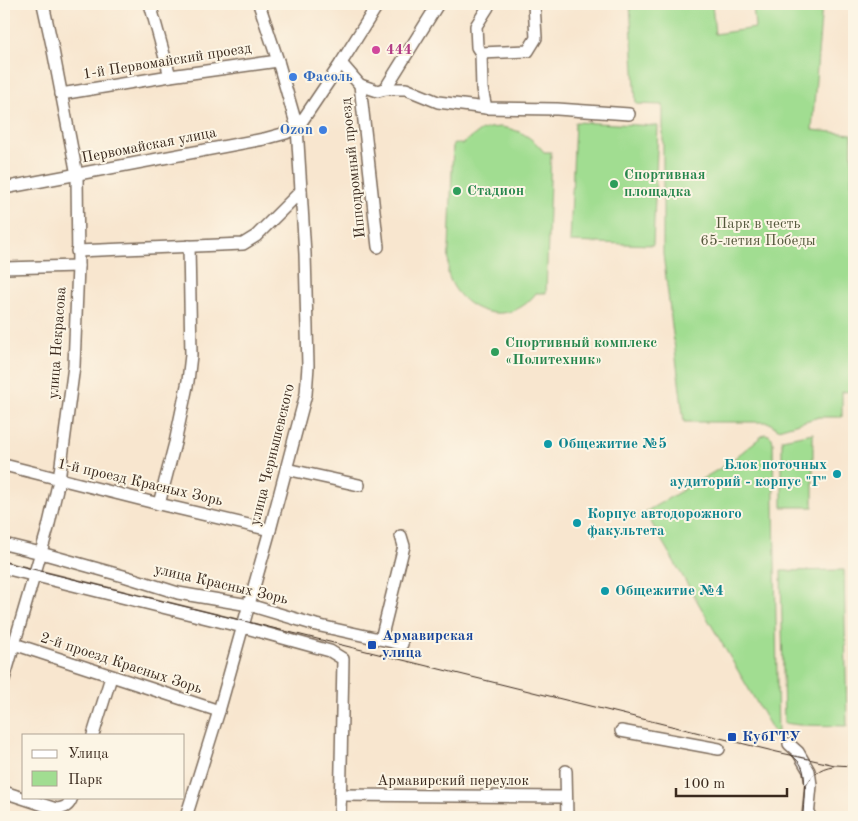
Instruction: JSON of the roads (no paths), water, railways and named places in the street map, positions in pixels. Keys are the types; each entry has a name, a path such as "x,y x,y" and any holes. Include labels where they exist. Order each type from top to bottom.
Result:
{"street":[{"name":"улица Некрасова","path":"4,680 7,656 14,644 41,553 59,480 74,366 78,266 77,175 43,4"},
{"path":"150,4 170,76"},
{"name":"улица Чернышевского","path":"186,817 243,627 306,394 308,366 305,254 297,127 260,4"},
{"path":"297,127 310,110 378,4"},
{"path":"385,89 438,4"},
{"path":"486,108 482,89 481,54 477,46 476,26 488,7 487,4"},
{"path":"481,54 528,51 536,38 534,4"},
{"name":"1-й Первомайский проезд","path":"61,94 278,61"},
{"name":"Ипподромный проезд","path":"340,63 360,85 378,247"},
{"path":"360,85 378,91 406,89 438,102 486,108 557,109 629,114"},
{"name":"Первомайская улица","path":"4,188 264,139 286,133 297,127"},
{"path":"77,251 243,244 256,236 301,191"},
{"path":"159,504 176,443 188,382 191,354 189,246"},
{"path":"4,268 78,266"},
{"name":"1-й проезд Красных Зорь","path":"4,465 59,480 270,530"},
{"path":"286,470 359,485"},
{"path":"381,639 404,546 402,536"},
{"name":"улица Красных Зорь","path":"4,544 178,593 249,605 316,625 402,644"},
{"path":"4,568 243,627 330,651 343,659 340,817"},
{"name":"2-й проезд Красных Зорь","path":"14,644 219,711"},
{"path":"93,734 112,677"},
{"path":"621,731 719,750"},
{"path":"789,744 798,752 809,771 811,785 808,817"},
{"path":"566,771 567,817"},
{"path":"4,792 22,798"},
{"name":"Армавирский переулок","path":"340,795 566,797"},
{"path":"22,798 56,809 63,809 69,804 72,798"}],"tram line":[{"path":"4,562 777,752 835,765 854,766"},
{"path":"791,755 800,763 803,772 805,784 803,817"},
{"path":"805,788 816,773 824,768 833,766"}],"place":[{"name":"444","path":"376,50"},
{"name":"Фасоль","path":"293,77"},
{"name":"Ozon","path":"323,130"},
{"name":"Спортивная площадка","path":"614,184"},
{"name":"Стадион","path":"457,191"},
{"name":"Спортивный комплекс «Политехник»","path":"495,352"},
{"name":"Общежитие №5","path":"548,444"},
{"name":"Блок поточных аудиторий - корпус \"Г\"","path":"837,474"},
{"name":"Корпус автодорожного факультета","path":"577,523"},
{"name":"Общежитие №4","path":"605,591"},
{"name":"Армавирская улица","path":"372,645"},
{"name":"КубГТУ","path":"732,737"}],"park label":[{"name":"Парк в честь 65-летия Победы","path":"758,232"}]}
